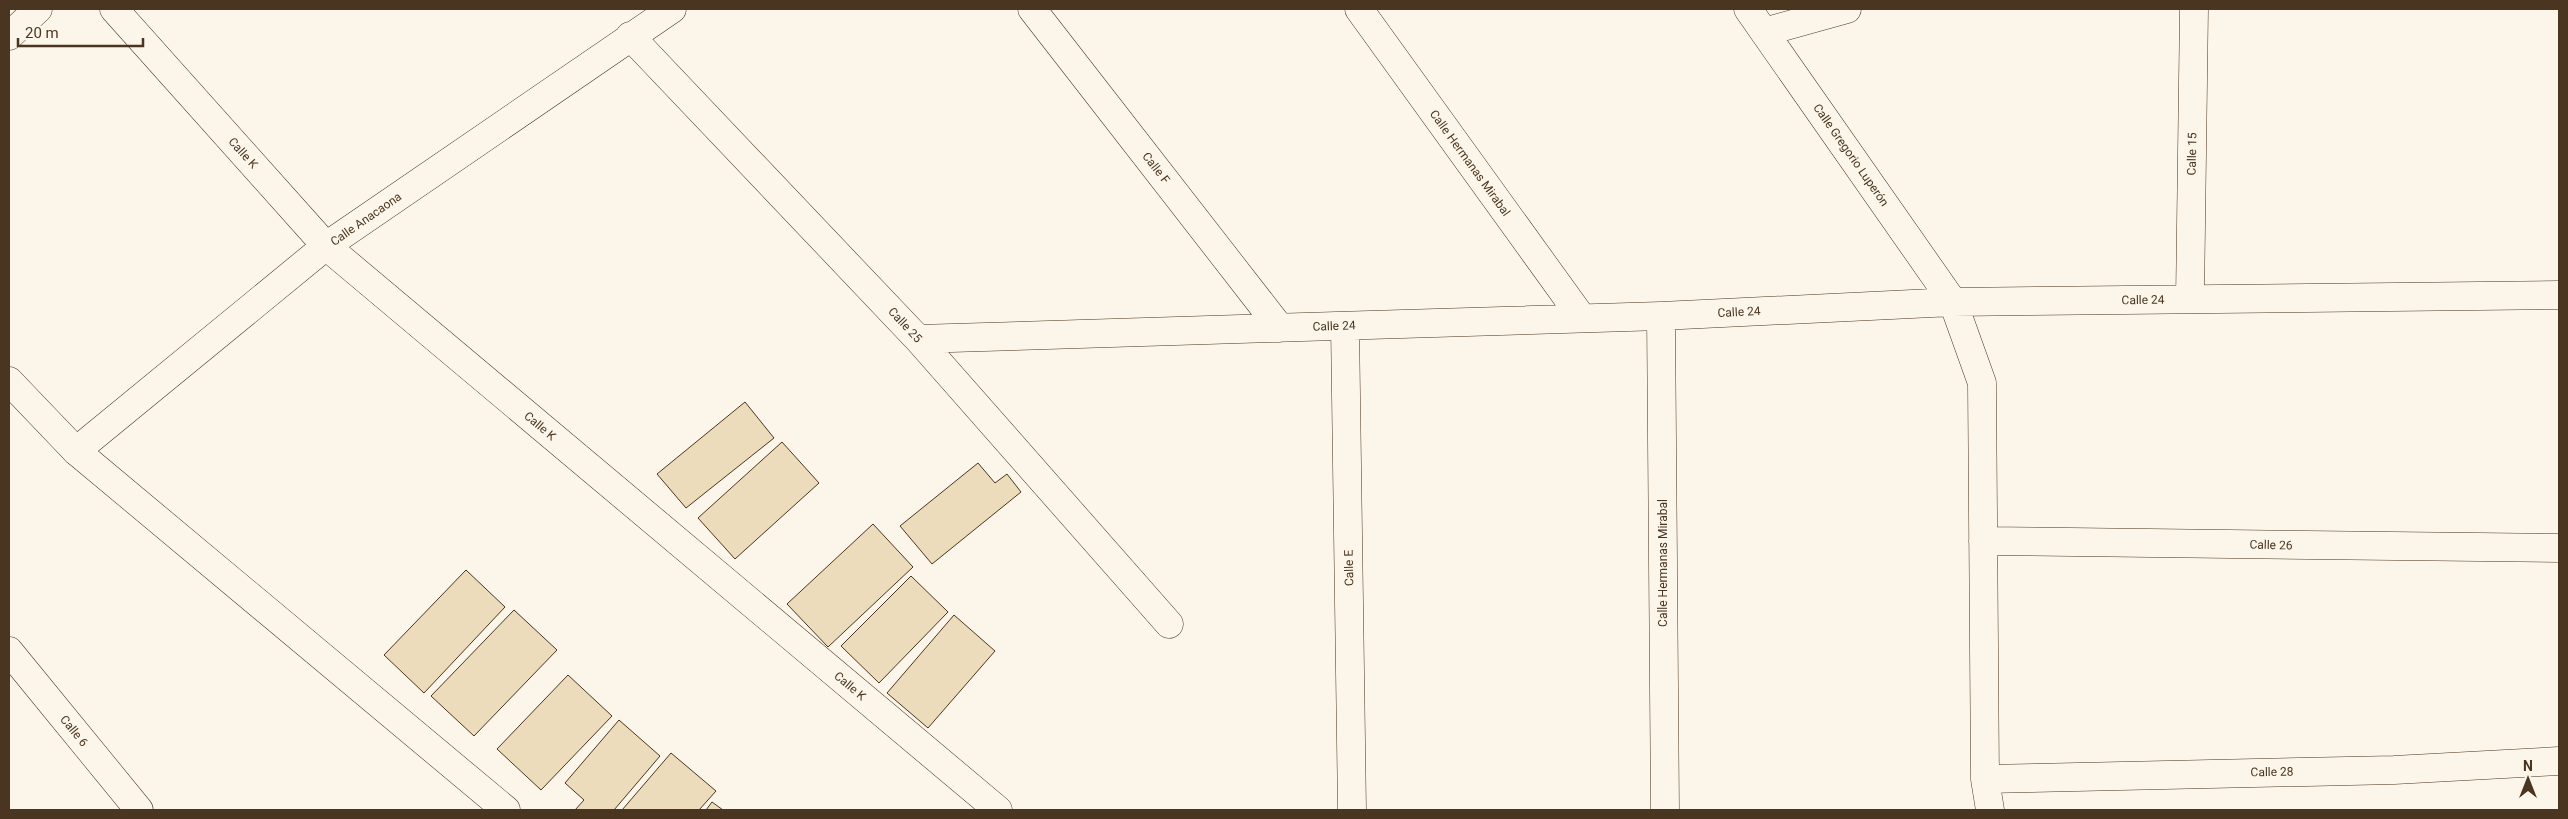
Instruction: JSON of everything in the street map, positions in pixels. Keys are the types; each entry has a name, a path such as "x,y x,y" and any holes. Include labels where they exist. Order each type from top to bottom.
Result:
{"street":[{"path":"9,36 38,9"},
{"name":"Calle K","path":"114,9 326,246 998,810"},
{"name":"Calle Anacaona","path":"76,451 326,246 672,9"},
{"name":"Calle F","path":"1032,9 1280,328"},
{"name":"Calle Hermanas Mirabal","path":"1359,9 1582,318"},
{"name":"Calle Gregorio Luperón","path":"1748,9 1953,302 1982,383 1985,779 1990,810"},
{"path":"1764,32 1847,9"},
{"name":"Calle 15","path":"2190,299 2194,9"},
{"name":"Calle 25","path":"630,36 918,339 1169,624"},
{"name":"Calle 24","path":"918,339 1661,316 1953,302 2559,295"},
{"name":"Calle Hermanas Mirabal","path":"1661,316 1665,810"},
{"name":"Calle E","path":"1345,326 1352,810"},
{"path":"9,381 76,451 506,810"},
{"name":"Calle 26","path":"1983,541 2559,548"},
{"name":"Calle 6","path":"9,652 138,810"},
{"name":"Calle 28","path":"1985,779 2394,770 2559,761"}],"building":[{"path":"745,402 774,438 686,508 657,474"},
{"path":"782,442 819,483 735,559 698,518"},
{"path":"978,463 995,483 1007,474 1021,492 932,564 900,526"},
{"path":"873,524 913,567 828,647 787,604"},
{"path":"466,570 505,607 424,693 384,655"},
{"path":"911,576 948,612 879,683 841,646"},
{"path":"514,610 557,650 474,736 431,696"},
{"path":"954,615 995,651 928,728 887,693"},
{"path":"568,675 612,716 541,790 497,749"},
{"path":"619,720 660,756 614,810 575,810 584,800 565,783"},
{"path":"671,753 716,791 699,810 622,810"},
{"path":"712,802 723,810 706,810"}]}
